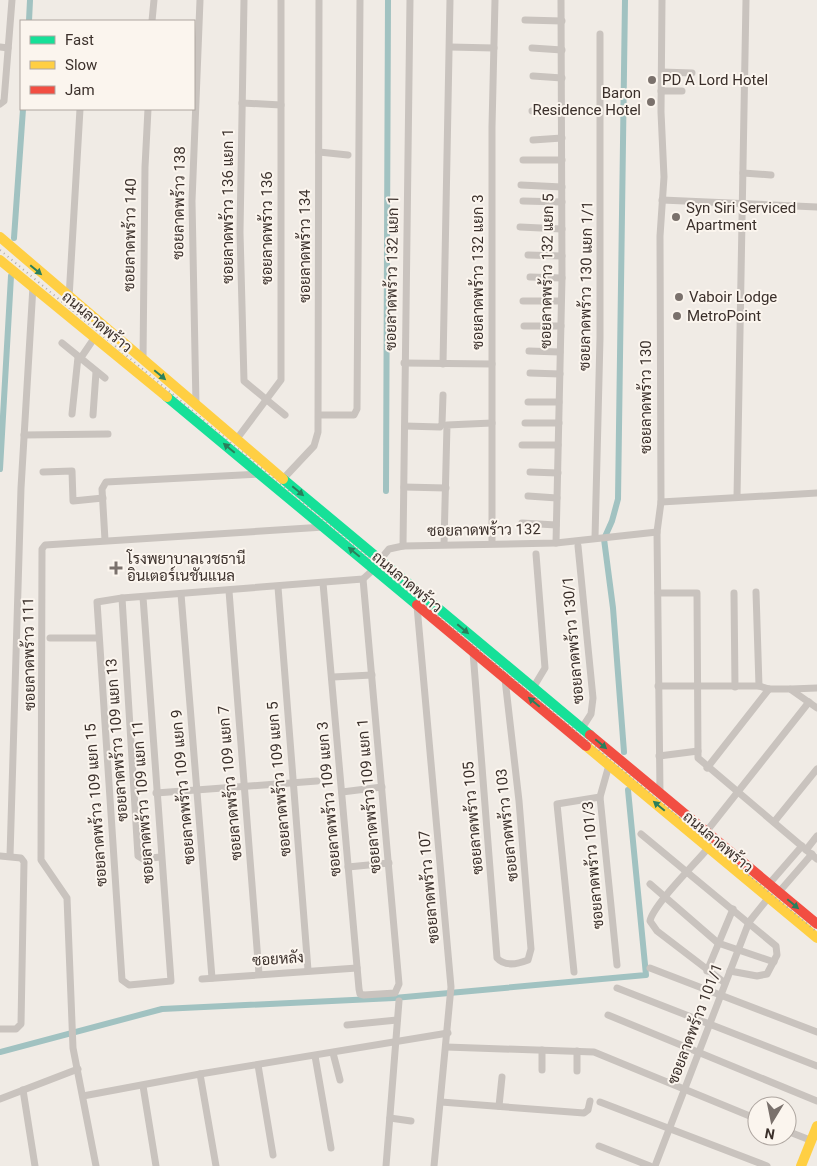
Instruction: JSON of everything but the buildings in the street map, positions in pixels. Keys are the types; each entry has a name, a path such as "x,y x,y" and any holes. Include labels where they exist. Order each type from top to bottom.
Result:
{"main road":[{"name":"ถนนลาดพร้าว","path":"3,241 282,479 377,564 417,606 817,938"},
{"path":"0,255 24,278"},
{"name":"ถนนลาดพร้าว","path":"0,260 324,527 377,564 512,670 817,924"},
{"path":"505,679 512,670"},
{"path":"516,688 523,679"},
{"path":"800,1166 813,1139 817,1115"}],"street":[{"path":"0,104 4,101 4,47 12,0"},
{"path":"152,20 154,0"},
{"name":"ซอยลาดพร้าว 138","path":"196,406 192,209 200,0"},
{"name":"ซอยลาดพร้าว 136 แยก 1","path":"244,0 240,232 244,381 285,415"},
{"name":"ซอยลาดพร้าว 136","path":"236,440 281,380 280,0"},
{"name":"ซอยลาดพร้าว 134","path":"282,479 314,446 317,440 319,415 320,0"},
{"path":"319,415 354,415 357,409 360,0"},
{"name":"ซอยลาดพร้าว 132 แยก 1","path":"403,546 410,0"},
{"path":"443,364 450,0"},
{"name":"ซอยลาดพร้าว 132 แยก 3","path":"492,543 495,0"},
{"name":"ซอยลาดพร้าว 132 แยก 5","path":"556,543 562,301 561,0"},
{"name":"ซอยลาดพร้าว 130","path":"660,793 657,532 661,502 660,236 664,177 661,91 662,0"},
{"path":"737,497 746,0"},
{"path":"525,20 562,21"},
{"name":"ซอยลาดพร้าว 130 แยก 1/1","path":"597,538 600,338 600,34"},
{"path":"450,47 494,48"},
{"path":"532,48 562,50"},
{"path":"662,72 692,73"},
{"path":"533,76 562,78"},
{"path":"661,91 682,90"},
{"path":"242,103 281,105"},
{"path":"69,298 80,110"},
{"name":"ซอยลาดพร้าว 140","path":"143,361 145,167 148,110"},
{"path":"532,111 562,110"},
{"path":"533,140 562,138"},
{"path":"319,152 348,155"},
{"path":"523,160 562,160"},
{"path":"743,173 771,175"},
{"path":"521,185 562,186"},
{"path":"662,200 817,207"},
{"path":"523,201 562,202"},
{"path":"520,227 562,229"},
{"path":"528,255 562,256"},
{"path":"530,277 562,278"},
{"path":"10,856 24,435 33,286"},
{"path":"523,301 562,301"},
{"path":"524,326 561,326"},
{"path":"72,414 79,358 95,337"},
{"path":"62,343 104,378"},
{"path":"529,351 560,352"},
{"path":"404,363 492,364"},
{"path":"94,415 96,372"},
{"path":"530,373 560,374"},
{"path":"405,426 440,427 442,424 444,395"},
{"path":"528,402 559,402"},
{"path":"444,544 447,425 492,423"},
{"path":"525,423 559,423"},
{"path":"24,435 108,434"},
{"path":"522,445 558,445"},
{"path":"43,472 72,471 73,501 102,498"},
{"path":"530,472 558,473"},
{"path":"105,540 102,489 106,482 260,474"},
{"path":"404,487 446,488"},
{"path":"661,502 817,493"},
{"path":"528,496 557,498"},
{"path":"522,523 556,526"},
{"name":"ซอยลาดพร้าว 111","path":"96,1166 73,1036 67,898 41,860 43,734 42,548 45,544 324,527"},
{"name":"ซอยลาดพร้าว 132","path":"363,579 389,549 403,546 556,543 657,532"},
{"name":"ซอยลาดพร้าว 130/1","path":"578,546 593,698 591,714 582,728"},
{"path":"533,688 545,668 536,554"},
{"path":"122,598 363,579"},
{"name":"ซอยลาดพร้าว 109 แยก 1","path":"363,579 390,863 399,984 395,993 379,995"},
{"name":"ซอยลาดพร้าว 109 แยก 3","path":"323,583 360,994 379,995"},
{"name":"ซอยลาดพร้าว 109 แยก 5","path":"278,587 308,970"},
{"name":"ซอยลาดพร้าว 109 แยก 7","path":"229,591 259,974"},
{"path":"756,592 759,686"},
{"path":"658,593 697,593 698,758 706,768 738,791 809,852"},
{"path":"734,593 735,687"},
{"name":"ซอยลาดพร้าว 109 แยก 9","path":"181,594 212,978"},
{"name":"ซอยลาดพร้าว 109 แยก 11","path":"143,597 160,857 171,982 148,983"},
{"name":"ซอยลาดพร้าว 109 แยก 15","path":"122,598 98,601 98,638 122,980 129,985 148,983"},
{"name":"ซอยลาดพร้าว 109 แยก 13","path":"122,598 138,856 143,859 160,857"},
{"name":"ซอยลาดพร้าว 107","path":"417,606 451,987 451,1004 434,1166"},
{"path":"50,638 98,638"},
{"name":"ซอยลาดพร้าว 105","path":"473,652 498,958 504,963 520,963"},
{"path":"332,677 372,676"},
{"name":"ซอยลาดพร้าว 103","path":"505,679 519,801 531,949 528,960 520,963"},
{"path":"658,686 759,686 768,689 817,688"},
{"path":"706,768 768,689"},
{"path":"790,689 817,708"},
{"path":"706,832 809,702"},
{"path":"659,756 698,751"},
{"name":"ซอยลาดพร้าว 101/3","path":"609,765 600,797 616,965"},
{"path":"774,822 817,770"},
{"path":"156,793 317,781"},
{"path":"342,792 382,787"},
{"path":"574,972 557,804 600,797"},
{"path":"641,834 774,942 778,951 771,970 762,975 730,971"},
{"path":"779,892 809,852 817,836"},
{"path":"709,848 651,916 652,926 706,971 725,984"},
{"path":"769,884 809,852"},
{"path":"0,856 21,858 24,862 21,1024 16,1030 1,1029"},
{"path":"348,867 390,863"},
{"path":"650,884 718,943 774,962"},
{"name":"ซอยลาดพร้าว 101/1","path":"655,1166 749,922 768,898"},
{"path":"706,971 733,909"},
{"name":"ซอยหลัง","path":"202,979 357,968"},
{"path":"650,968 817,1032"},
{"path":"616,988 817,1066"},
{"path":"386,1166 400,1002"},
{"path":"608,1015 817,1101"},
{"path":"347,1025 397,1020"},
{"path":"83,1096 200,1074 448,1033"},
{"path":"446,1047 597,1052 684,1091 747,1115"},
{"path":"542,1050 542,1070"},
{"path":"577,1051 577,1071"},
{"path":"333,1053 340,1080"},
{"path":"315,1056 331,1148"},
{"path":"258,1065 273,1155"},
{"path":"0,1099 78,1069"},
{"path":"200,1074 216,1166"},
{"path":"499,1106 502,1077"},
{"path":"144,1086 156,1166"},
{"path":"23,1090 36,1166"},
{"path":"441,1102 584,1112 588,1110 590,1101"},
{"path":"600,1102 767,1166"},
{"path":"390,1118 411,1121"},
{"path":"797,1134 813,1139"},
{"path":"599,1146 650,1166"}],"waterway":[{"path":"29,20 30,0"},
{"path":"386,491 388,0"},
{"path":"624,752 613,608 604,539 612,521 618,499 625,0"},
{"path":"14,238 23,110"},
{"path":"0,469 11,276"},
{"path":"0,1052 162,1009 394,998 646,975 628,790"}],"railway":[{"path":"0,250 817,932"}],"traffic: fast":[{"path":"167,397 417,605"},
{"path":"283,479 590,735"}],"traffic: slow":[{"path":"0,237 283,479"},
{"path":"0,260 167,397"},
{"path":"586,746 817,938"},
{"path":"801,1166 817,1126"}],"traffic: jam":[{"path":"417,605 586,746"},
{"path":"590,735 817,924"}],"place":[{"name":"PD A Lord Hotel","path":"652,80"},
{"name":"Baron Residence Hotel","path":"651,102"},
{"name":"Syn Siri Serviced Apartment","path":"676,217"},
{"name":"Vaboir Lodge","path":"679,297"},
{"name":"MetroPoint","path":"677,316"},
{"name":"โรงพยาบาลเวชธานี อินเตอร์เนชันแนล","path":"116,568"}]}
